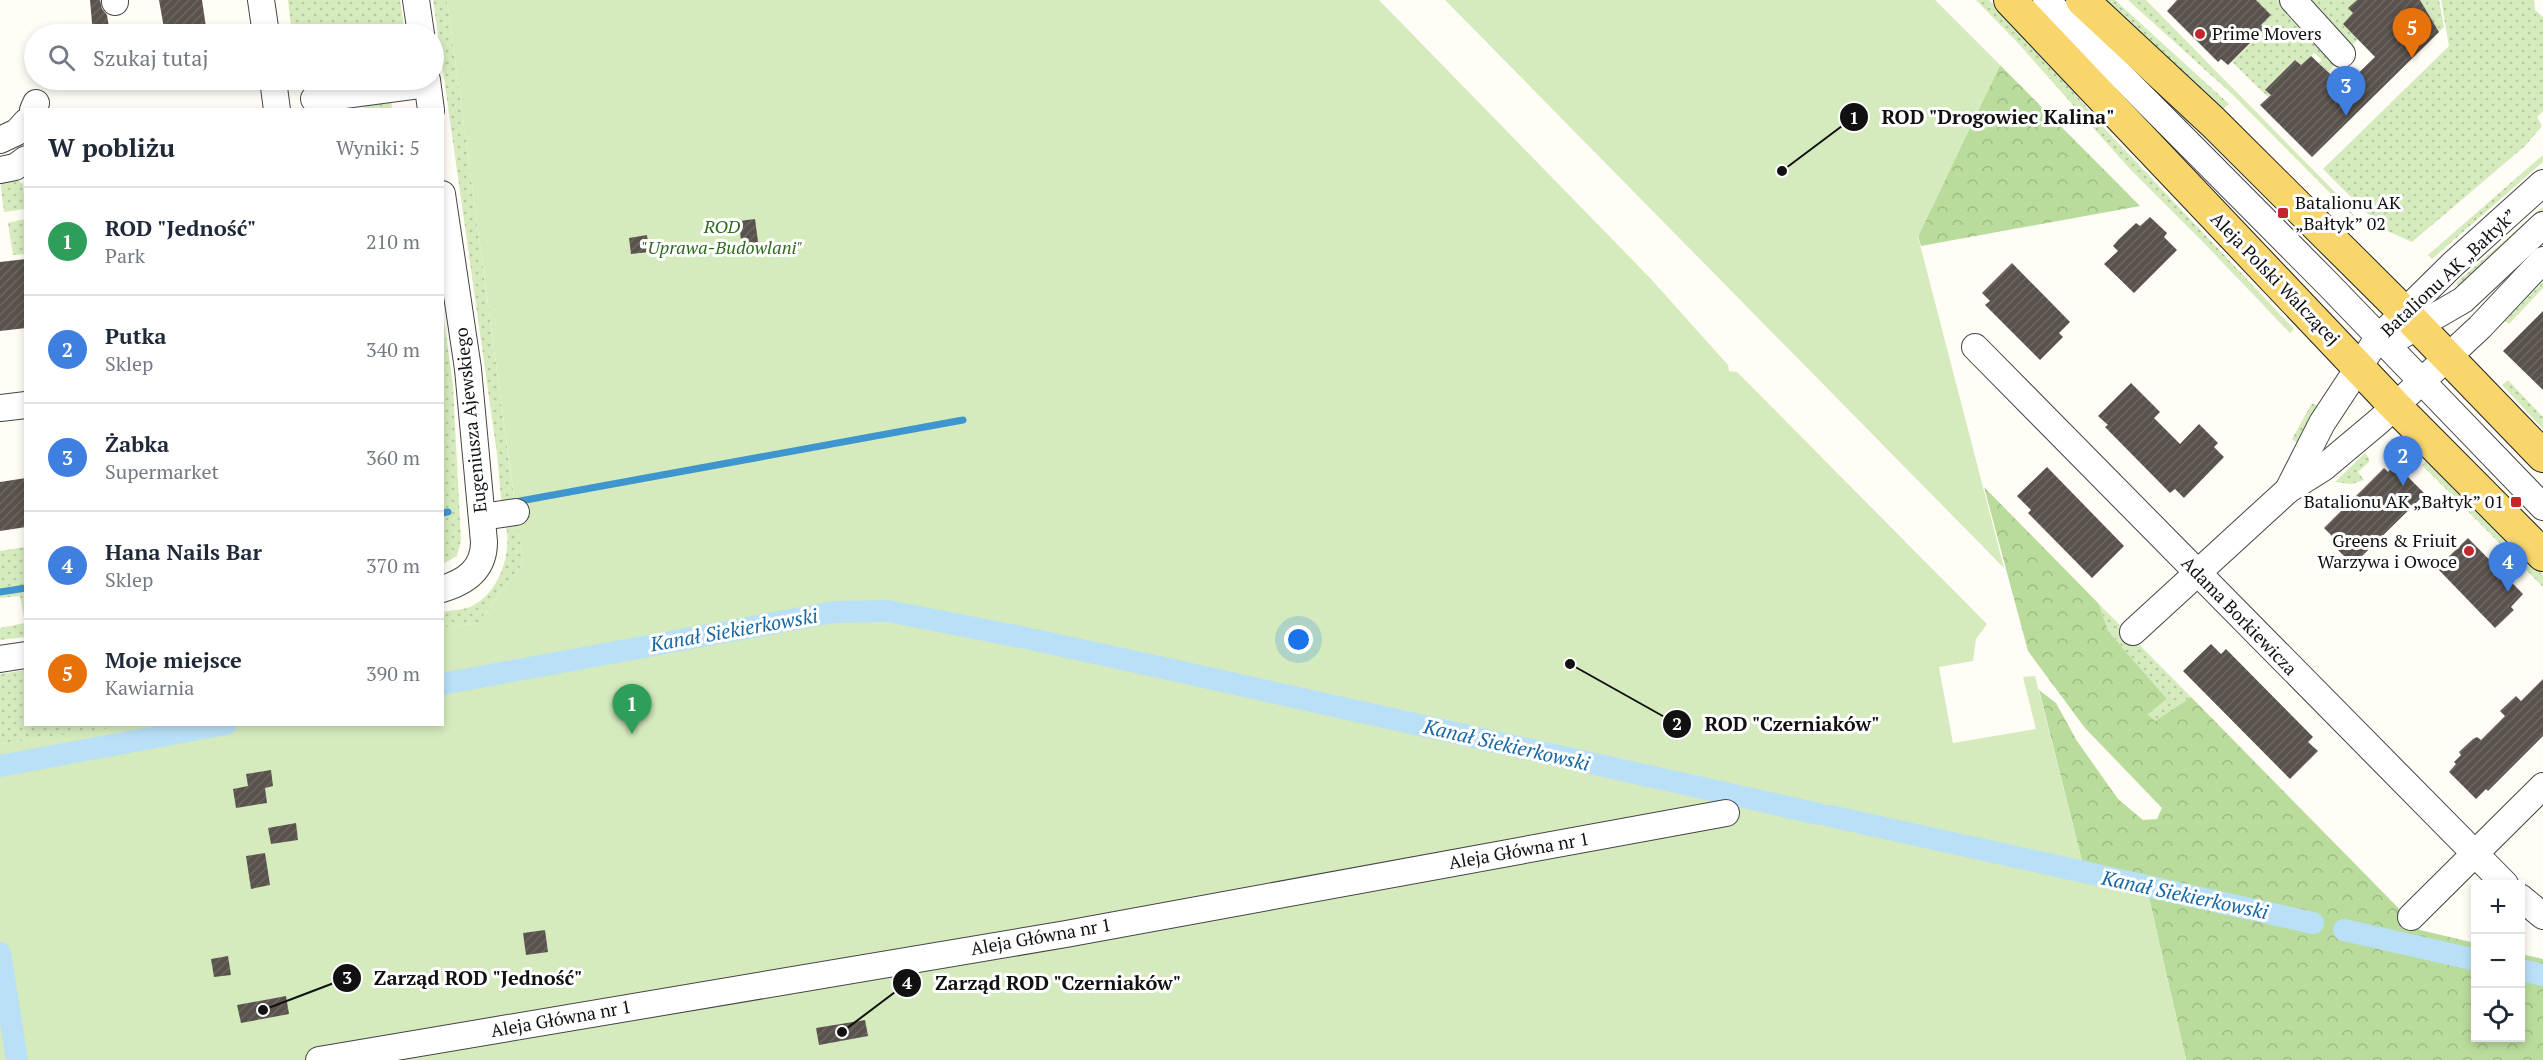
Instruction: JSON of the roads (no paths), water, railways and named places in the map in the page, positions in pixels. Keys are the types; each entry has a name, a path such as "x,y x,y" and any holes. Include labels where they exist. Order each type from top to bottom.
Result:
{"main road":[{"name":"Aleja Polski Walczącej","path":"2010,0 2395,406 2543,555"},
{"path":"2082,0 2213,123 2411,320 2543,456"}],"street":[{"path":"261,0 265,24"},
{"path":"416,0 420,24"},
{"path":"2046,0 2543,507"},
{"path":"2293,0 2342,54"},
{"path":"271,108 272,90"},
{"path":"314,99 374,90"},
{"path":"428,90 431,108"},
{"path":"0,140 18,132 24,123"},
{"path":"0,170 15,167 24,160"},
{"name":"Batalionu AK „Bałtyk”","path":"2411,320 2452,265 2543,183"},
{"name":"Eugeniusza Ajewskiego","path":"444,207 468,369 483,549 480,562 465,581 444,588"},
{"path":"2382,341 2411,320 2463,300 2543,225"},
{"name":"Batalionu AK „Bałtyk”","path":"2133,632 2288,490 2324,468 2395,406 2480,327 2543,260"},
{"name":"Batalionu AK „Bałtyk”","path":"2288,490 2311,441 2358,366 2382,341"},
{"name":"Adama Borkiewicza","path":"1975,347 2500,880"},
{"path":"0,408 24,405"},
{"path":"482,517 516,512"},
{"path":"0,659 24,655"},
{"path":"2411,917 2543,786"},
{"name":"Aleja Główna nr 1","path":"319,1060 1066,934 1726,813"},
{"path":"2525,901 2543,916"}],"waterway":[{"path":"520,501 963,420"},
{"path":"444,513 448,512"},
{"path":"0,592 24,588"},
{"name":"Kanał Siekierkowski","path":"444,684 834,612 888,611 1026,638"},
{"name":"Kanał Siekierkowski","path":"1035,640 1191,674"},
{"name":"Kanał Siekierkowski","path":"1195,675 1819,814"},
{"name":"Kanał Siekierkowski","path":"0,766 215,726"},
{"name":"Kanał Siekierkowski","path":"1830,816 2052,865"},
{"name":"Kanał Siekierkowski","path":"2057,866 2313,923"},
{"name":"Kanał Siekierkowski","path":"2344,930 2471,959"},
{"path":"0,953 17,1060"},
{"name":"Kanał Siekierkowski","path":"2525,971 2543,975"}],"place":[{"name":"Prime Movers","path":"2200,34"},
{"name":"Moje miejsce","path":"2412,58"},
{"name":"Żabka","path":"2346,116"},
{"name":"ROD \"Drogowiec Kalina\"","path":"1782,171"},
{"name":"Batalionu AK „Bałtyk” 02","path":"2283,213"},
{"name":"Putka","path":"2403,486"},
{"name":"Batalionu AK „Bałtyk” 01","path":"2516,502"},
{"name":"Greens & Friuit Warzywa i Owoce","path":"2469,551"},
{"name":"Hana Nails Bar","path":"2508,592"},
{"name":"ROD \"Czerniaków\"","path":"1570,664"},
{"name":"ROD \"Jedność\"","path":"632,734"},
{"name":"Zarząd ROD \"Jedność\"","path":"263,1010"},
{"name":"Zarząd ROD \"Czerniaków\"","path":"842,1032"}],"park label":[{"name":"ROD \"Uprawa-Budowlani\"","path":"722,237"}]}
